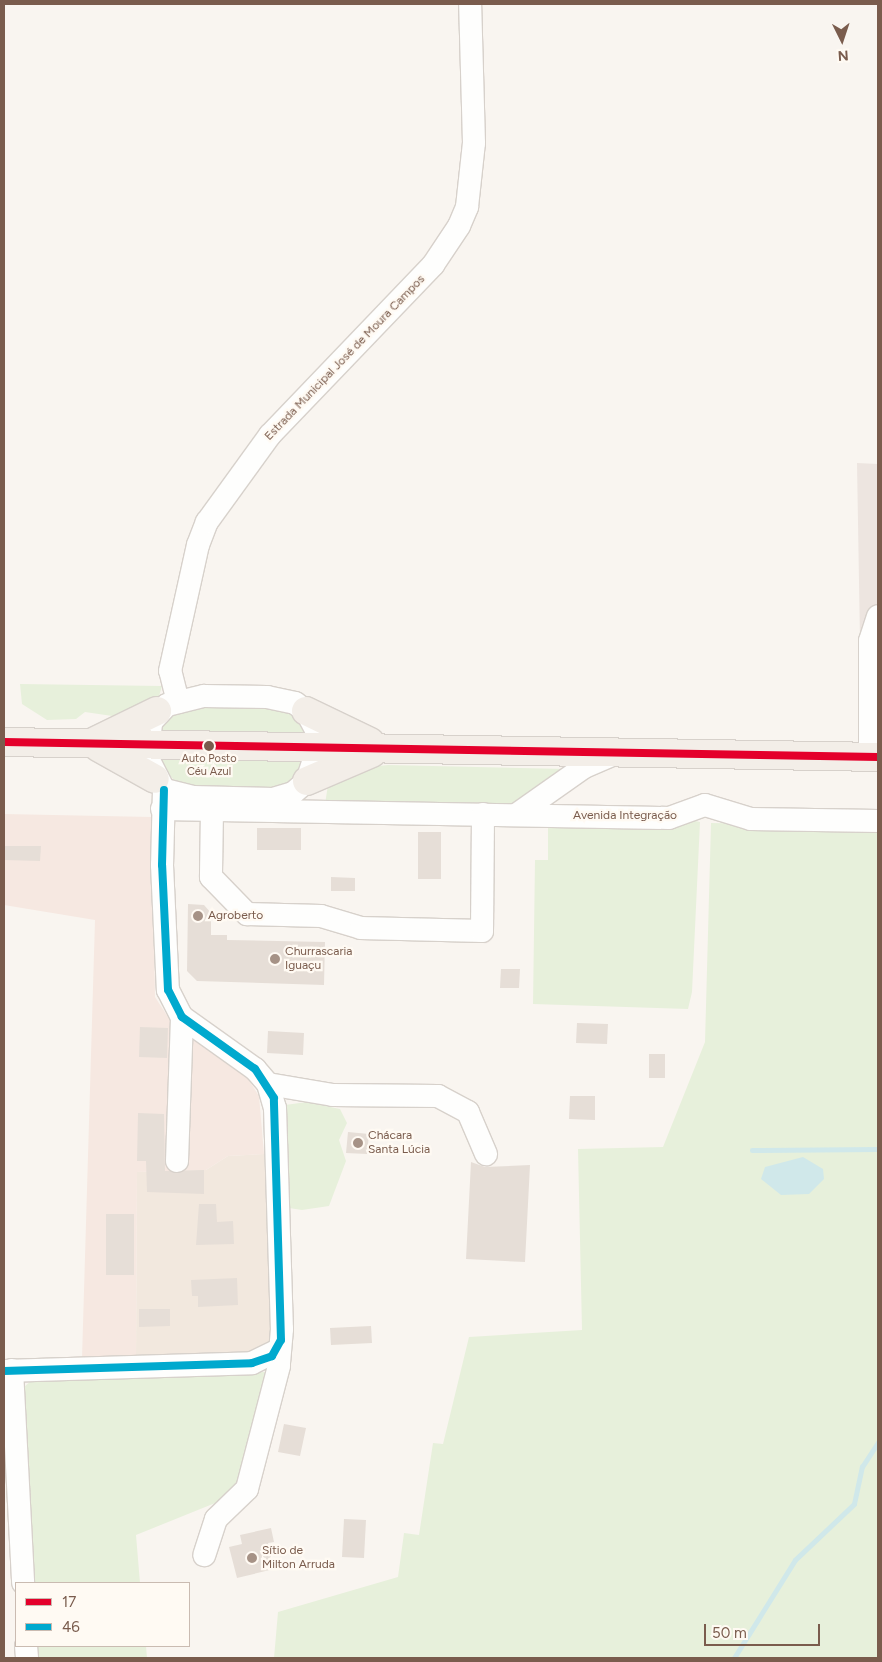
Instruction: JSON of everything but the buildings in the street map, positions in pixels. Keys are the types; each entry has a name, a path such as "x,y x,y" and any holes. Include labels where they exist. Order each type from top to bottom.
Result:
{"main road":[{"path":"89,743 167,706"},
{"path":"306,711 388,748"},
{"path":"4,742 874,757"},
{"path":"89,743 161,793"},
{"path":"305,783 388,748"}],"street":[{"name":"Estrada Municipal José de Moura Campos","path":"167,706 170,671 194,560 207,522 270,435 433,265 460,226 471,183 474,142 470,4"},
{"path":"874,757 874,681 870,641 878,616"},
{"path":"204,1555 216,1519 247,1488 279,1366 277,1351 282,1329 279,1212 274,1098 268,1084 243,1059 182,1017 168,990 165,970 161,793 146,745 167,706 204,696 268,697 295,703 306,711 318,734 318,747 305,783 310,812"},
{"path":"516,815 584,767 620,752"},
{"path":"161,793 193,797 273,799 305,783"},
{"name":"Avenida Integração","path":"161,793 212,810 669,818 705,805 751,818 878,821"},
{"path":"212,810 210,877 247,914 321,916 361,928 482,931 483,814"},
{"path":"177,1161 182,1017"},
{"path":"268,1084 357,1097 438,1096 468,1112 486,1154"},
{"path":"23,1582 8,1370 252,1363 277,1351"}],"shaded area":[{"path":"857,463 878,464 878,700 861,700"},
{"path":"4,814 152,817 155,997 170,1020 243,1071 259,1096 264,1154 228,1156 206,1170 137,1172 136,1357 82,1358 95,920 4,905"},
{"path":"264,1154 274,1327 269,1341 253,1353 136,1357 137,1172 206,1170 228,1156"}],"green space":[{"path":"20,684 162,686 157,703 126,718 85,712 76,719 47,720 22,704"},
{"path":"263,701 305,720 308,764 286,788 198,791 174,780 162,767 159,727 167,711"},
{"path":"388,765 567,769 514,807 325,804 328,785 370,767"},
{"path":"687,819 700,822 692,992 688,1009 533,1004 535,860 548,860 548,821"},
{"path":"711,823 878,826 878,1658 274,1658 278,1612 398,1577 404,1533 419,1535 433,1443 443,1444 469,1337 582,1330 578,1149 663,1147 705,1042"},
{"path":"307,1102 340,1109 347,1123 339,1140 346,1161 329,1206 302,1210 289,1208 285,1105"},
{"path":"265,1372 235,1495 136,1535 140,1582 31,1582 24,1387 32,1380"},
{"path":"34,1647 146,1647 147,1658 35,1658"}],"water":[{"path":"803,1157 823,1169 824,1179 809,1194 781,1195 761,1179 765,1167"}],"waterway":[{"path":"752,1150 878,1149"},
{"path":"734,1658 795,1560 854,1504 862,1467 878,1442"}],"transit line":[{"name":"17","path":"4,742 878,757"},
{"name":"46","path":"4,1371 252,1363 272,1356 281,1340 274,1098 255,1069 182,1017 168,990 162,865 164,790"}],"place":[{"name":"Auto Posto Céu Azul","path":"209,746"},
{"name":"Agroberto","path":"198,916"},
{"name":"Churrascaria Iguaçu","path":"275,959"},
{"name":"Chácara Santa Lúcia","path":"358,1143"},
{"name":"Sítio de Milton Arruda","path":"252,1558"}]}
